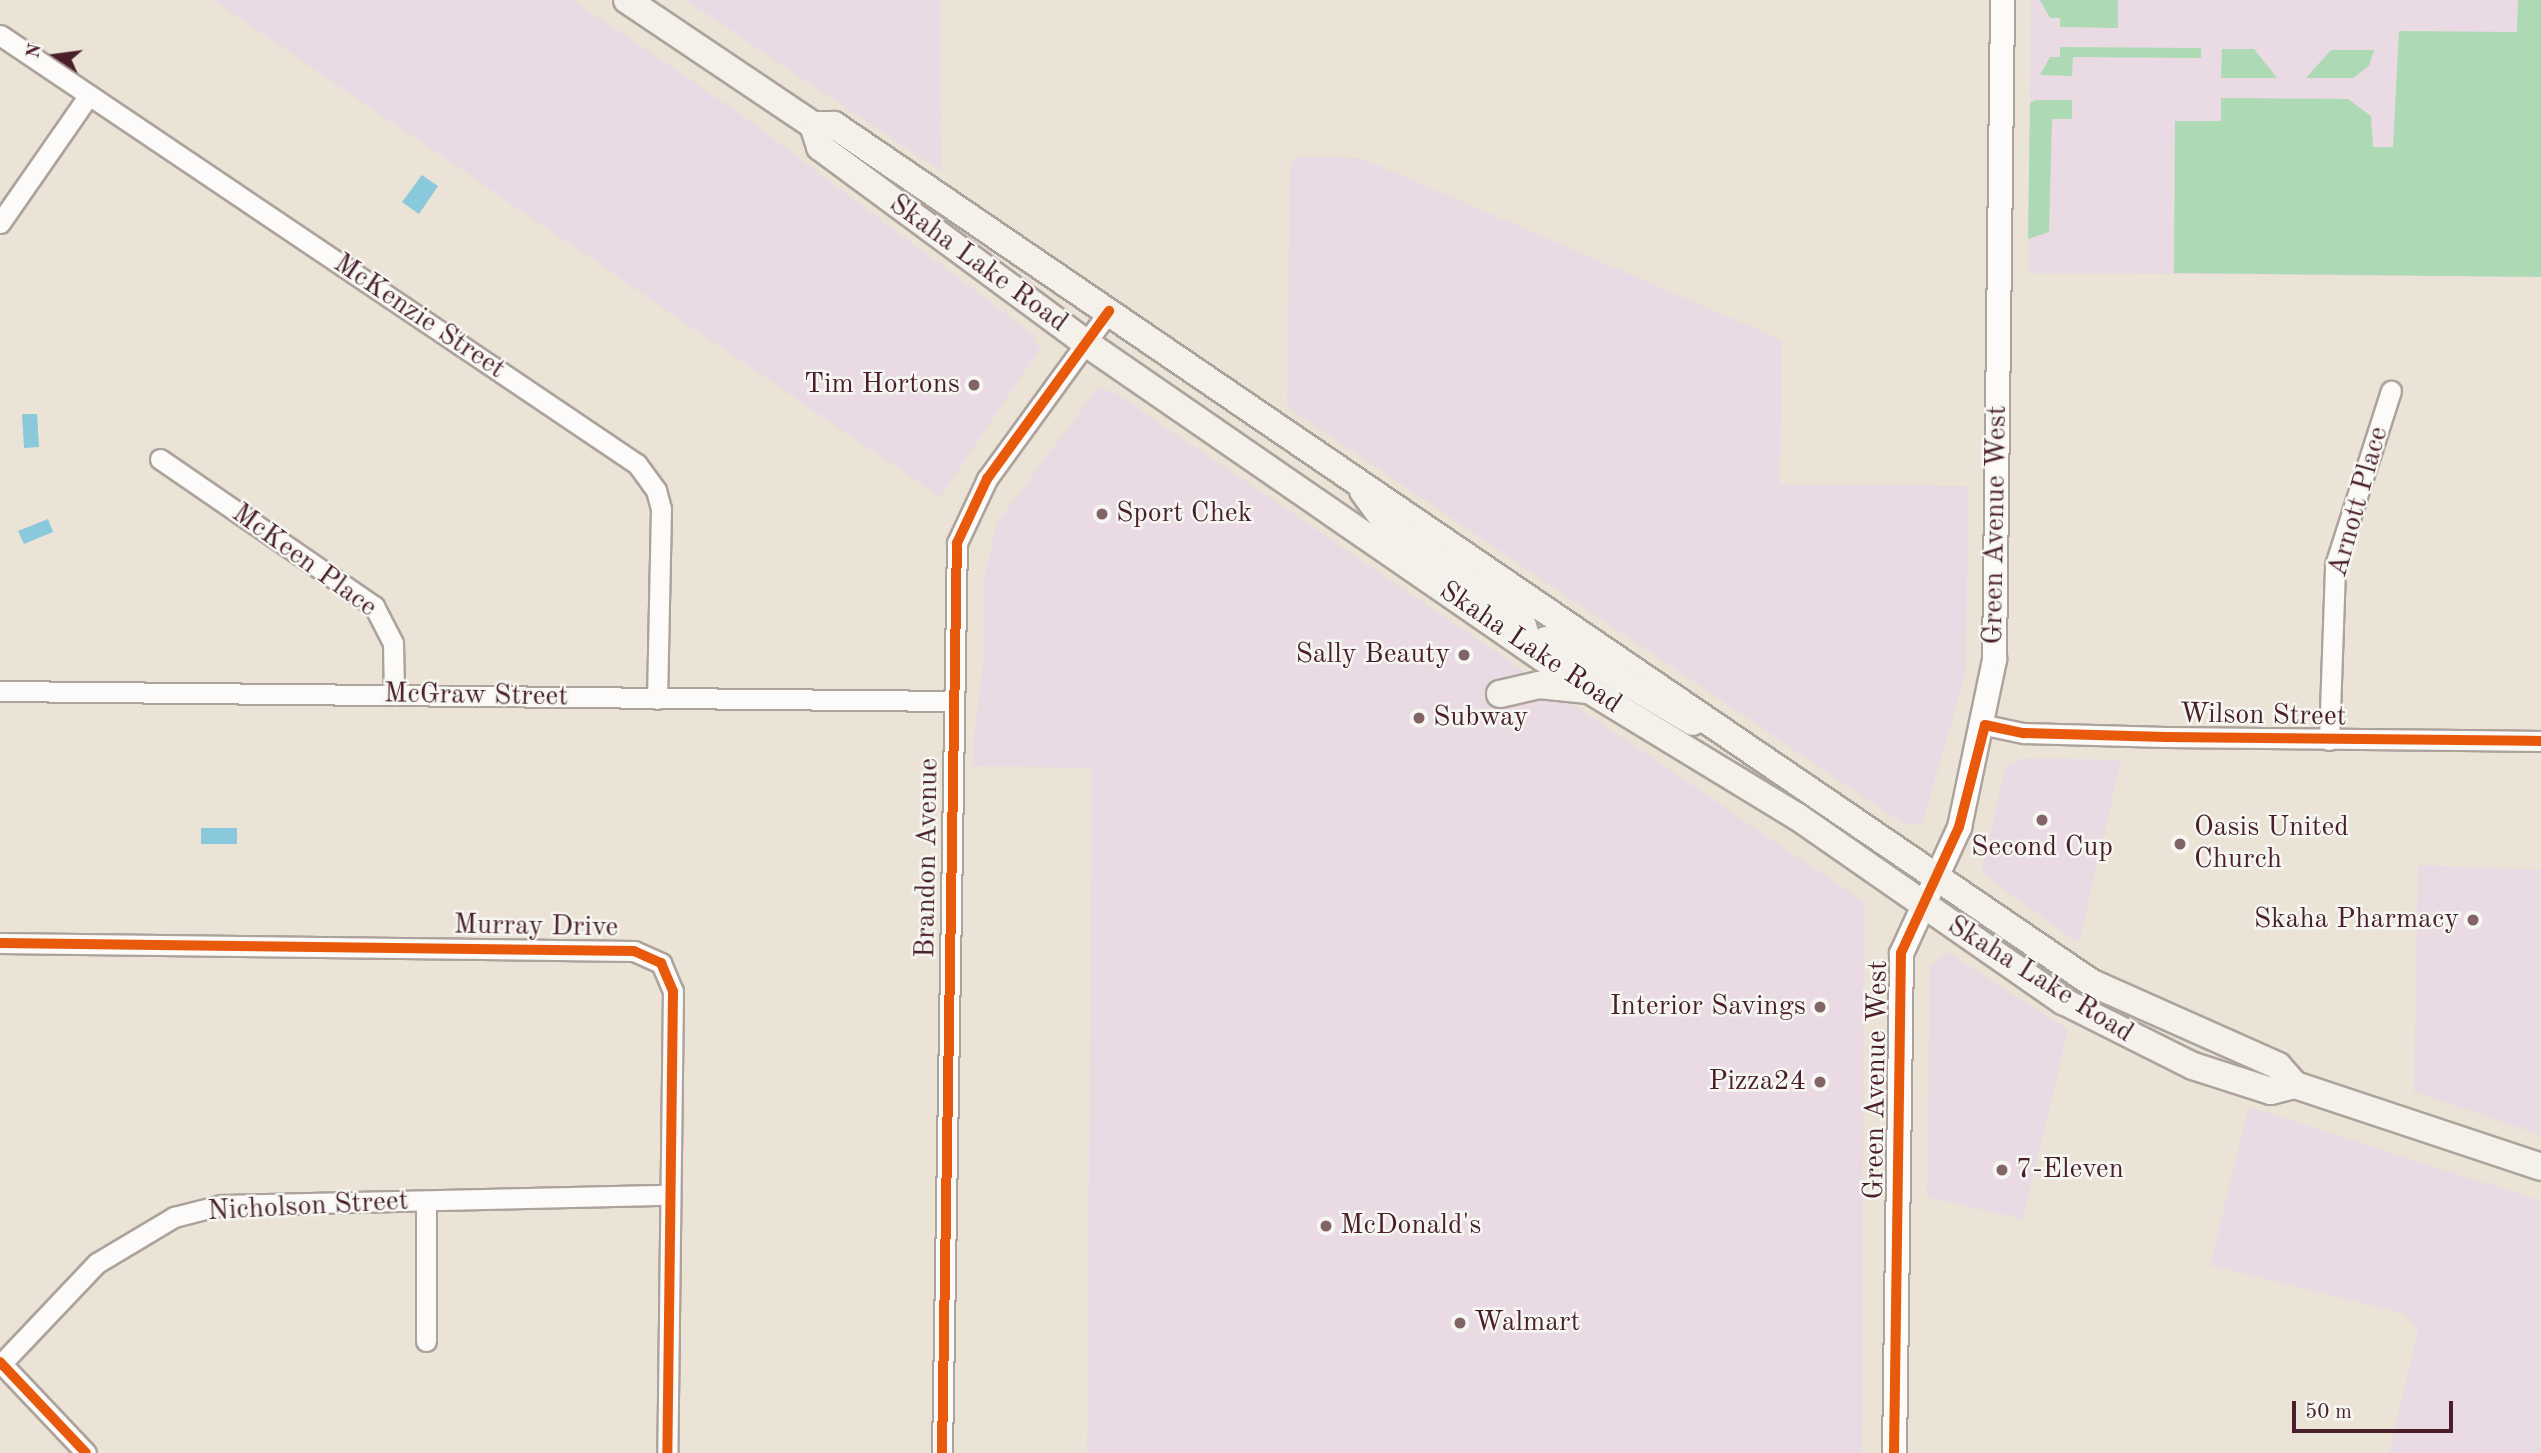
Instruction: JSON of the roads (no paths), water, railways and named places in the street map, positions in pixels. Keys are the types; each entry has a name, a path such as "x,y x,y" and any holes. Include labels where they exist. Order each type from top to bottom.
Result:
{"main road":[{"name":"Skaha Lake Road","path":"627,0 813,125 834,125 1782,767 2092,983 2278,1066 2295,1084 2541,1167"},
{"name":"Skaha Lake Road","path":"813,125 820,147 1086,343 1589,690 1798,817 1922,904 2127,1037 2271,1091 2295,1084"},
{"path":"1351,475 1383,519 1500,601 1523,626 1530,649 1546,640 1562,643 1644,698 1782,767"},
{"path":"1500,694 1539,685 1589,690"}],"street":[{"name":"Green Avenue West","path":"1894,1453 1899,982 1906,936 1959,827 1985,725 1994,659 2002,0"},
{"name":"McKenzie Street","path":"0,35 648,476 660,509 657,699"},
{"path":"0,223 89,95"},
{"name":"Brandon Avenue","path":"942,1453 954,573 962,524 1109,311"},
{"name":"Arnott Place","path":"2329,740 2335,565 2391,391"},
{"name":"McKeen Place","path":"160,459 374,606 393,643 394,695"},
{"name":"McGraw Street","path":"0,691 953,701"},
{"name":"Wilson Street","path":"1985,725 2024,733 2329,740 2541,741"},
{"name":"Murray Drive","path":"0,943 634,951 661,963 673,991 667,1453"},
{"name":"Nicholson Street","path":"1,1362 97,1263 174,1217 221,1205 670,1195"},
{"path":"426,1202 426,1341"},
{"path":"1,1362 86,1453"}],"water":[{"path":"422,175 438,186 419,214 402,202"},
{"path":"22,414 37,414 39,447 24,448"},
{"path":"48,519 53,532 24,544 18,531"},
{"path":"201,828 237,828 237,844 201,844"}],"place":[{"name":"Tim Hortons","path":"974,385"},
{"name":"Sport Chek","path":"1102,514"},
{"name":"Sally Beauty","path":"1464,655"},
{"name":"Subway","path":"1419,718"},
{"name":"Second Cup","path":"2042,820"},
{"name":"Oasis United Church","path":"2180,844"},
{"name":"Skaha Pharmacy","path":"2473,920"},
{"name":"Interior Savings","path":"1820,1007"},
{"name":"Pizza24","path":"1820,1082"},
{"name":"7-Eleven","path":"2002,1170"},
{"name":"McDonald's","path":"1326,1226"},
{"name":"Walmart","path":"1460,1323"}]}
